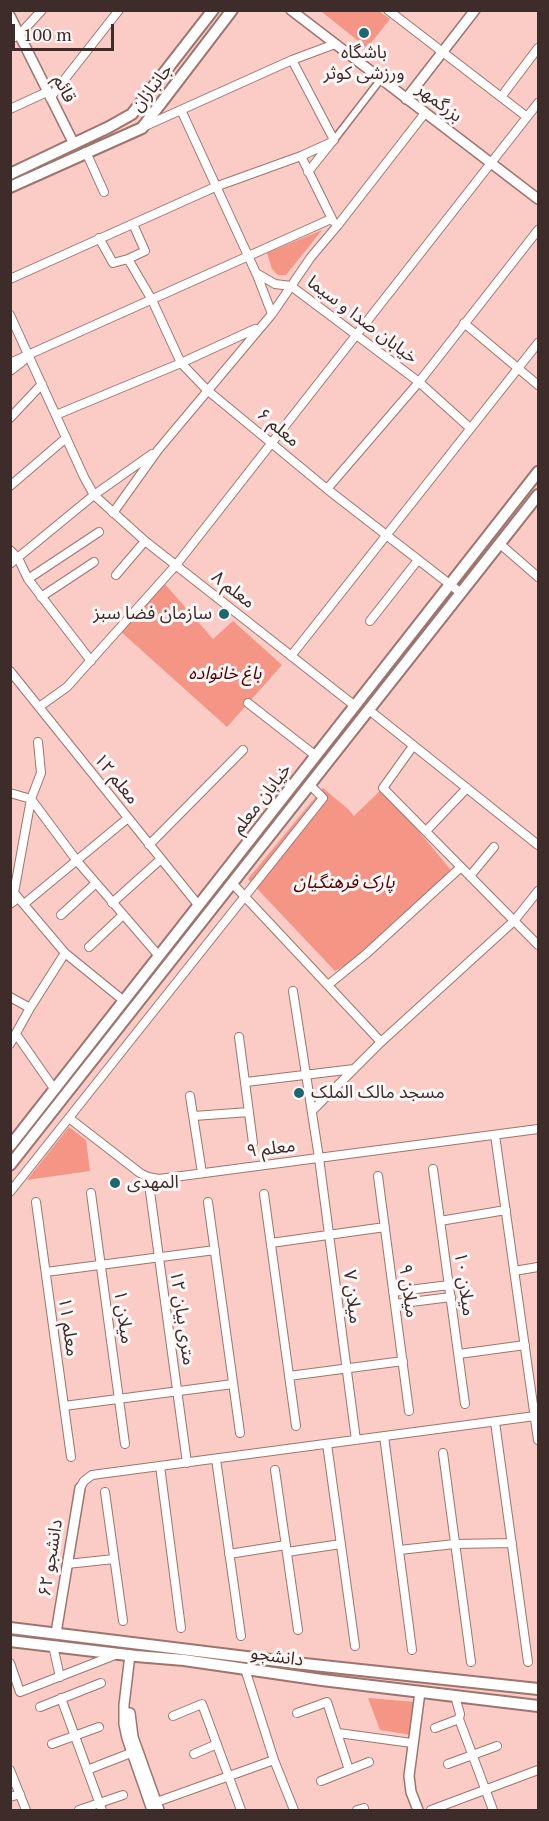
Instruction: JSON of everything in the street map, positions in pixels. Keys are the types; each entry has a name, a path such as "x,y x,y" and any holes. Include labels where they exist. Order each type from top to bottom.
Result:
{"main road":[{"name":"جانبازان","path":"10,174 132,114 213,10"},
{"name":"جانبازان","path":"10,187 142,128 232,10"},
{"name":"خیابان معلم","path":"10,1146 538,472"},
{"name":"خیابان معلم","path":"13,1162 538,495"},
{"name":"دانشجو","path":"10,1628 295,1663 538,1689"},
{"name":"دانشجو","path":"10,1641 118,1654 132,1661 184,1660 538,1706"},
{"path":"499,1685 504,1693 499,1701"},
{"path":"517,1704 513,1695 520,1687"}],"street":[{"path":"15,37 42,10"},
{"path":"10,109 48,95 119,10"},
{"name":"بزرگمهر","path":"291,10 538,199"},
{"path":"388,10 527,117"},
{"path":"406,99 475,10"},
{"name":"قائم","path":"10,16 15,37 74,144"},
{"path":"142,128 292,60 335,44"},
{"path":"501,98 538,48"},
{"path":"292,60 333,141"},
{"path":"308,172 381,79"},
{"path":"39,707 67,687 110,636 176,565 538,103"},
{"path":"181,110 248,255 272,314"},
{"path":"113,513 158,450 272,314 311,257 425,113"},
{"path":"10,279 215,187 302,156 333,141"},
{"path":"86,152 104,192"},
{"path":"302,156 331,219 338,225"},
{"path":"10,363 331,219"},
{"path":"99,238 113,263 128,260 145,251 133,224"},
{"path":"327,489 419,382 538,230"},
{"name":"معلم ۶","path":"128,260 152,300 181,363 207,390 327,489 461,592"},
{"name":"خیابان صدا و سیما","path":"256,273 275,284 291,286 419,382 470,428"},
{"name":"معلم ۸","path":"10,315 94,495 146,541 355,706"},
{"path":"464,323 538,385"},
{"path":"56,415 260,327"},
{"path":"291,656 538,343"},
{"path":"10,371 29,356"},
{"path":"10,418 42,384"},
{"path":"10,486 66,438"},
{"path":"10,564 94,495 158,450"},
{"path":"28,579 99,532"},
{"path":"116,575 146,541"},
{"path":"500,544 538,577"},
{"path":"10,550 18,558 28,579 41,597 91,661"},
{"path":"370,621 418,560"},
{"path":"41,597 94,562"},
{"name":"معلم ۱۲","path":"12,677 39,707 199,906"},
{"path":"248,703 316,756"},
{"path":"369,710 538,845"},
{"path":"38,742 41,773 31,799 17,896 65,953 124,1001"},
{"path":"412,746 383,788 538,945"},
{"path":"149,844 243,750"},
{"path":"10,1192 323,798 310,785"},
{"path":"426,831 467,788"},
{"path":"10,793 31,799 77,861 159,956"},
{"path":"10,904 17,896 77,861 128,818"},
{"path":"470,876 494,847"},
{"path":"112,903 160,859"},
{"path":"328,985 366,954 461,867"},
{"path":"61,915 96,883"},
{"path":"232,884 381,1042"},
{"path":"312,1111 381,1042 514,921 538,891"},
{"path":"89,947 123,915"},
{"path":"10,1044 65,953"},
{"name":"میلان ۷","path":"293,990 319,1158 356,1440"},
{"path":"10,997 30,1008"},
{"path":"15,1034 55,1090"},
{"path":"239,1037 253,1143"},
{"path":"246,1082 354,1069"},
{"path":"190,1096 202,1173"},
{"path":"194,1116 249,1112"},
{"path":"69,1118 148,1177"},
{"name":"معلم ۹","path":"148,1177 159,1179 538,1129"},
{"path":"495,1135 538,1440"},
{"path":"13,1162 29,1168"},
{"name":"میلان ۱۰","path":"433,1169 465,1404"},
{"name":"میلان ۹","path":"378,1176 410,1411"},
{"name":"۱۲ متری بیان","path":"148,1177 187,1463"},
{"name":"میلان ۱","path":"91,1193 124,1444"},
{"path":"264,1194 296,1426"},
{"name":"معلم ۱۱","path":"36,1202 71,1457"},
{"path":"208,1202 240,1433"},
{"path":"440,1221 506,1210"},
{"path":"271,1243 385,1227"},
{"path":"46,1272 215,1250"},
{"path":"514,1271 538,1267"},
{"path":"393,1292 449,1285"},
{"path":"395,1304 451,1297"},
{"path":"459,1354 525,1345"},
{"path":"289,1376 403,1361"},
{"path":"64,1406 233,1384"},
{"path":"80,1488 84,1481 92,1475 535,1416"},
{"path":"495,1422 528,1662"},
{"path":"384,1436 411,1650"},
{"path":"327,1444 355,1646"},
{"path":"443,1453 471,1662"},
{"path":"216,1459 241,1635"},
{"path":"160,1466 181,1628"},
{"path":"275,1470 298,1630"},
{"name":"دانشجو ۶۲","path":"56,1633 80,1488"},
{"path":"105,1492 123,1621"},
{"path":"399,1550 455,1544 512,1543"},
{"path":"229,1554 341,1544"},
{"path":"67,1564 114,1559"},
{"path":"53,1646 60,1677"},
{"path":"10,1663 20,1692 118,1654"},
{"path":"132,1661 124,1704 127,1738 135,1752 154,1807 227,1776 273,1760"},
{"path":"245,1669 273,1760 294,1810"},
{"path":"40,1707 101,1683"},
{"path":"418,1810 411,1792 409,1776 420,1692"},
{"path":"455,1696 460,1714 459,1719 493,1810"},
{"path":"61,1698 101,1807"},
{"path":"297,1713 327,1702 350,1770"},
{"path":"173,1716 201,1704 241,1810"},
{"path":"435,1728 459,1719"},
{"path":"52,1744 99,1726"},
{"path":"338,1733 412,1743"},
{"path":"194,1754 217,1744"},
{"path":"448,1764 497,1746"},
{"path":"87,1770 135,1752"},
{"path":"321,1781 369,1762"},
{"path":"10,1770 26,1810"},
{"path":"431,1810 538,1770"},
{"path":"10,1797 20,1794"},
{"path":"80,1810 101,1807 123,1796"}],"green space":[{"name":"باشگاه ورزشی کوثر","path":"323,11 379,11 390,19 367,48"},
{"path":"322,230 286,275 278,275 272,269 267,253"},
{"name":"باغ خانواده","path":"164,583 213,639 233,621 282,665 227,727 119,630"},
{"name":"پارک فرهنگیان","path":"323,788 354,816 383,788 454,874 366,954 335,971 248,879"},
{"path":"69,1127 86,1140 90,1171 27,1180"},
{"path":"368,1698 415,1702 411,1735 380,1730"}],"place":[{"name":"باشگاه ورزشی کوثر","path":"364,33"},
{"name":"سازمان فضا سبز","path":"224,614"},
{"name":"مسجد مالک الملک","path":"299,1093"},
{"name":"المهدی","path":"115,1183"}]}
